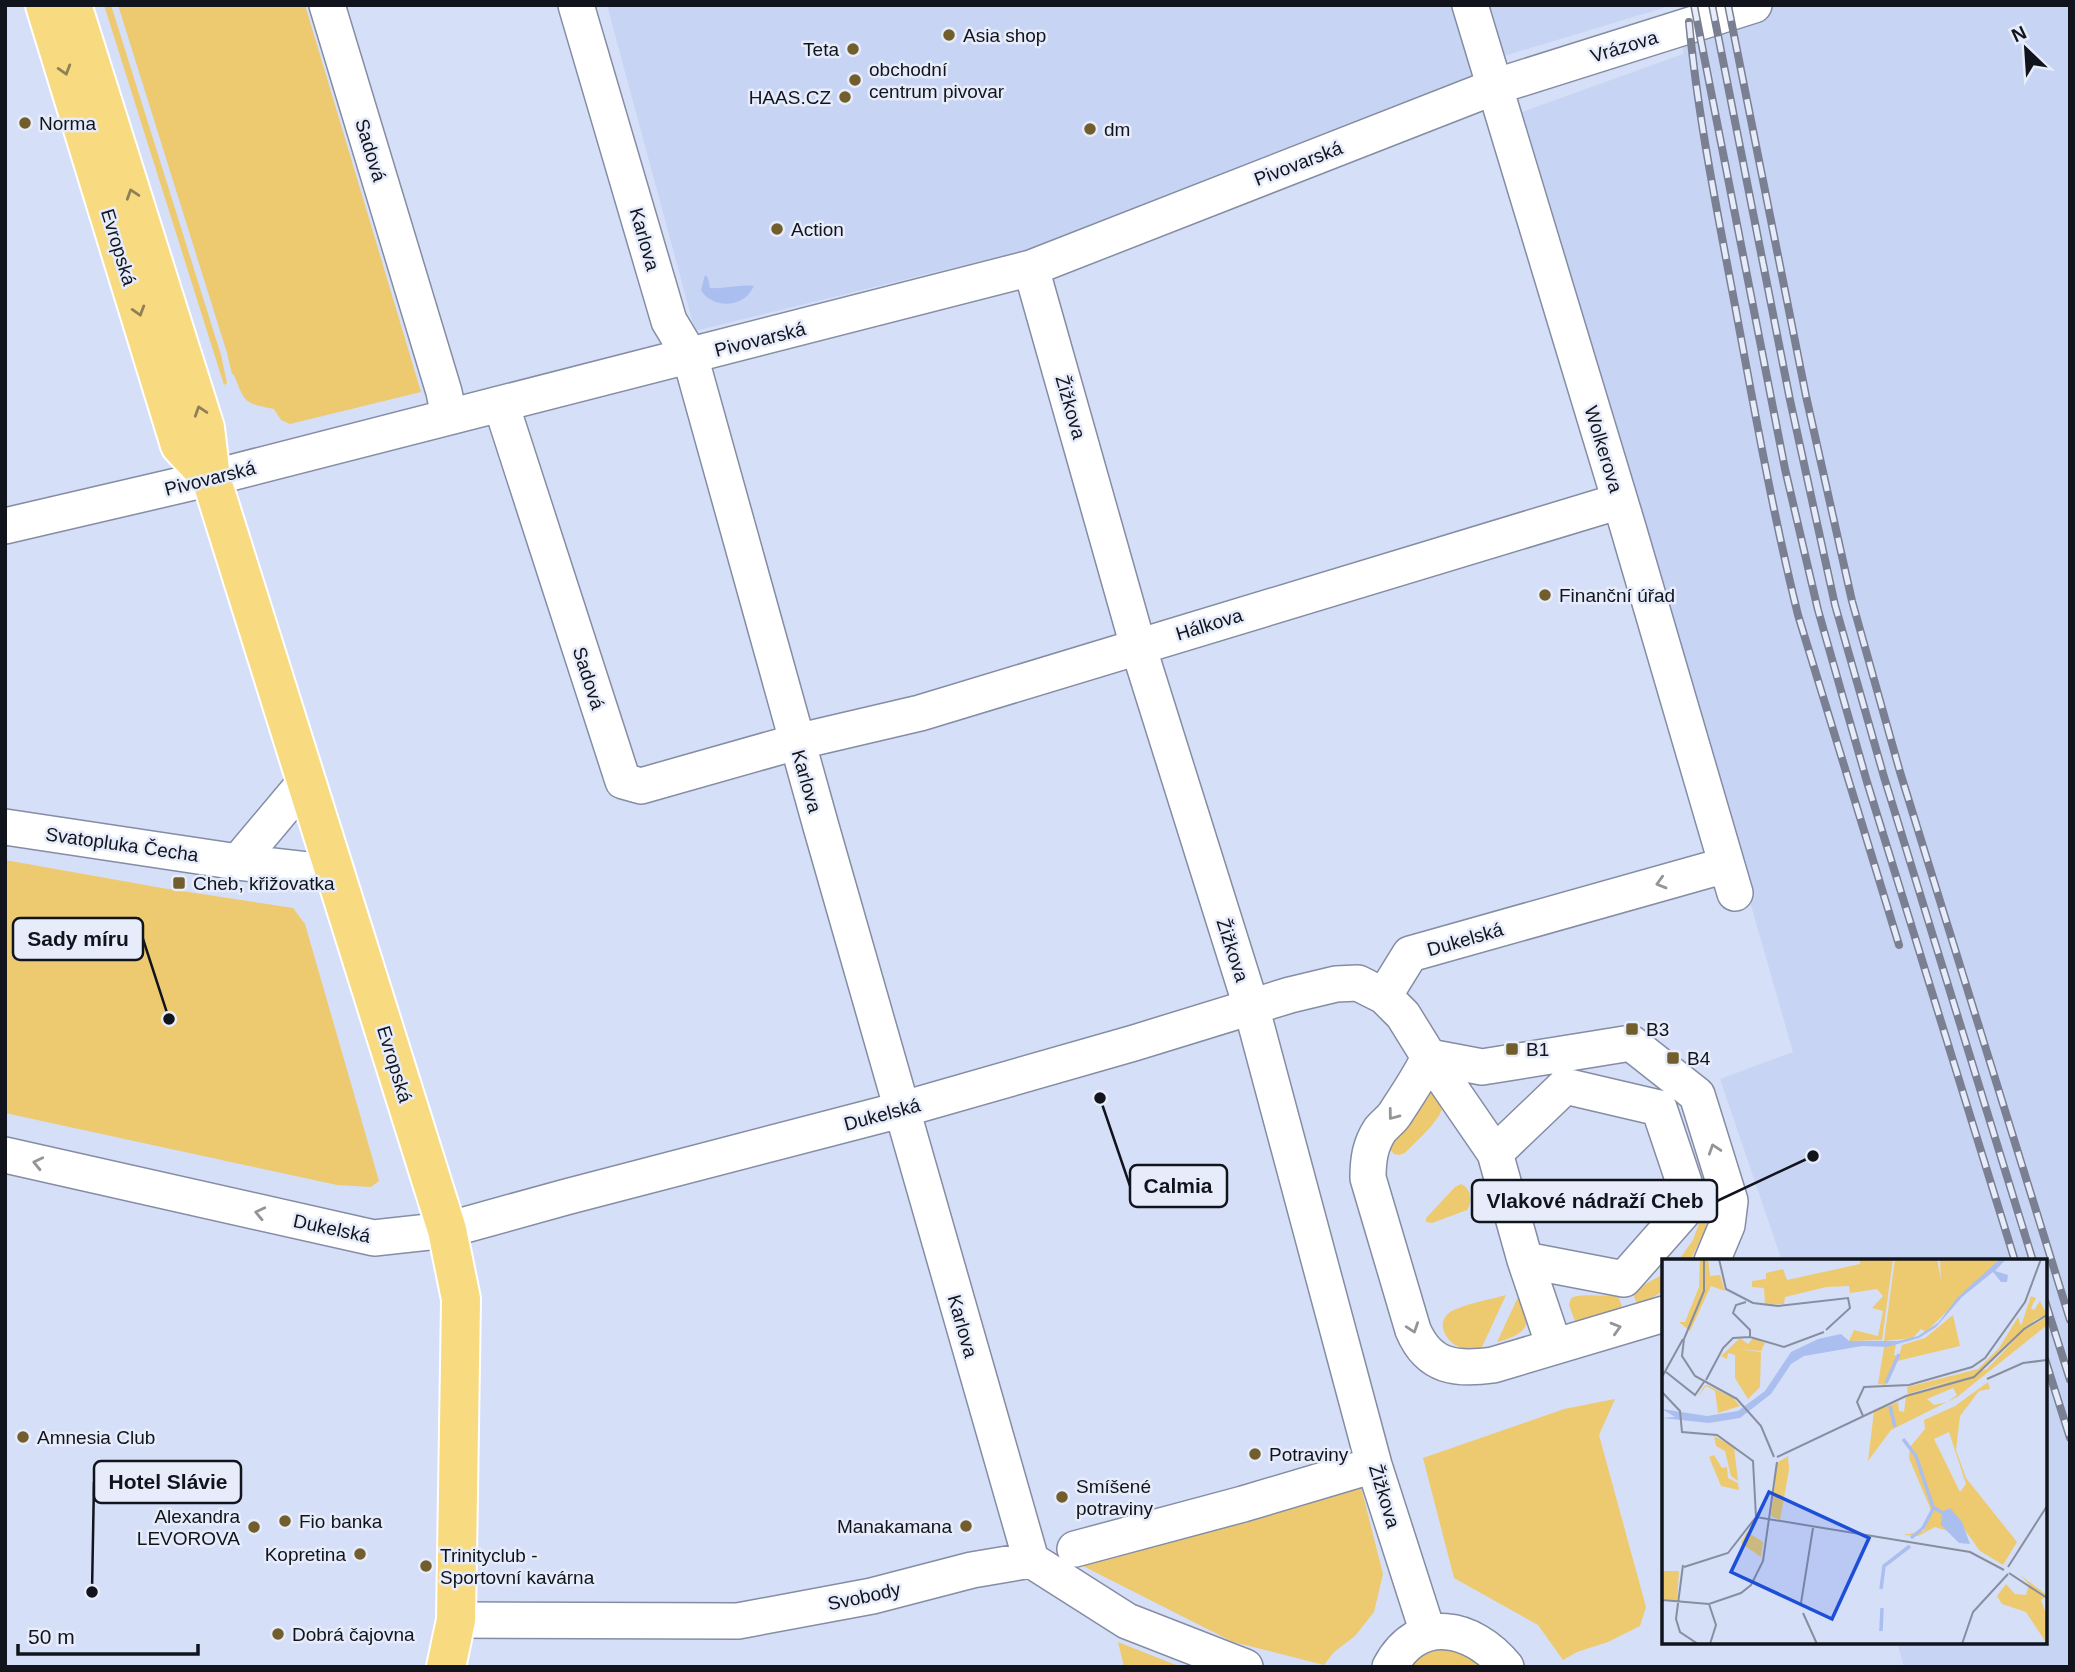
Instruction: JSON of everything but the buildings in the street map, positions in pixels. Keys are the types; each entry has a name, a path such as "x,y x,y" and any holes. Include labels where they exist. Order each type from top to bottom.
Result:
{"main road":[{"name":"Evropská","path":"45,5 180,445 211,478"},
{"name":"Evropská","path":"72,5 205,428 211,478 447,1230 461,1299 456,1620 446,1667"}],"street":[{"name":"Sadová","path":"327,5 440,379 449,417"},
{"name":"Karlova","path":"576,5 669,321 690,356 900,1110 1031,1560"},
{"name":"Wolkerova","path":"1470,5 1620,501 1730,879"},
{"name":"Vrázova","path":"1494,87 1754,5"},
{"name":"Pivovarská","path":"5,526 211,478 1031,268 1494,87"},
{"name":"Žižkova","path":"1031,268 1138,646 1251,1006 1374,1465 1428,1633"},
{"name":"Sadová","path":"501,404 622,781 641,786 796,742"},
{"name":"Hálkova","path":"796,742 920,713 1620,501"},
{"path":"238,862 306,781"},
{"name":"Svatopluka Čecha","path":"5,827 238,862 334,873"},
{"name":"Dukelská","path":"5,1155 373,1238 447,1230 900,1110 1134,1043 1251,1006 1336,984 1358,982 1384,996 1410,954 1730,879"},
{"path":"1384,996 1403,1015 1495,1153 1525,1260 1555,1346"},
{"path":"1429,1057 1482,1067 1631,1043 1697,1096 1730,1201 1727,1225 1713,1259"},
{"path":"1429,1057 1392,1119 1380,1130 1368,1161 1368,1178 1417,1339 1423,1348 1436,1360 1460,1368 1493,1365 1662,1315"},
{"path":"1495,1153 1565,1086 1659,1108 1691,1203 1624,1279 1525,1260"},
{"path":"1075,1549 1243,1504 1374,1465"},
{"path":"1031,1560 1127,1621 1245,1667"},
{"name":"Svobody","path":"456,1620 738,1621 872,1596 972,1570 1031,1560"},
{"path":"1390,1667 1405,1646 1420,1636 1446,1631 1468,1636 1488,1648 1506,1667"}],"shaded area":[{"path":"104,5 111,5 221,355 227,383 224,385"},
{"path":"118,5 305,5 421,392 290,424 281,420 274,409 247,400 232,374"},
{"path":"607,5 1457,5 1479,75 1029,249 695,331"},
{"path":"1489,5 1673,5 1504,56"},
{"path":"1682,5 2070,5 2070,1667 1904,1667 1898,1644 2047,1644 2047,1259 1781,1259 1720,1079 1793,1052 1522,112 1683,54"},
{"path":"705,275 710,288 754,286 742,300 722,304 710,299 701,290"},
{"path":"5,860 293,908 305,924 379,1181 371,1187 337,1185 5,1113"},
{"path":"1432,1091 1442,1104 1439,1115 1405,1153 1394,1154 1388,1147 1427,1093"},
{"path":"1461,1184 1470,1196 1467,1210 1432,1223 1426,1222 1426,1218"},
{"path":"1703,1213 1708,1215 1705,1230 1691,1259 1679,1259 1693,1240"},
{"path":"1662,1275 1662,1291 1638,1307 1632,1291"},
{"path":"1506,1295 1482,1347 1461,1348 1447,1338 1443,1322 1449,1313"},
{"path":"1519,1295 1526,1314 1525,1326 1516,1335 1497,1342"},
{"path":"1618,1295 1624,1313 1576,1324 1569,1305 1571,1298"},
{"path":"1615,1399 1599,1435 1646,1607 1640,1626 1563,1660 1538,1625 1454,1578 1423,1458 1564,1409"},
{"path":"1360,1483 1383,1574 1374,1612 1355,1636 1334,1652 1324,1665 1233,1642 1079,1564"},
{"path":"1118,1642 1181,1667 1124,1667"},
{"path":"1432,1648 1455,1648 1485,1667 1408,1667"}],"railway":[{"path":"1694,5 1785,469 1818,610 1867,782 2014,1259"},
{"path":"1712,5 1790,400 1835,605 1884,777 2032,1259"},
{"path":"1728,5 1806,396 1852,601 1900,772 2070,1320"},
{"path":"1689,22 1703,131 1789,577 1798,615 1899,945"},
{"path":"2047,1307 2070,1380"},
{"path":"2047,1365 2070,1438"}],"place":[{"name":"Asia shop","path":"949,35"},
{"name":"Teta","path":"853,49"},
{"name":"obchodní centrum pivovar","path":"855,80"},
{"name":"HAAS.CZ","path":"845,97"},
{"name":"Norma","path":"25,123"},
{"name":"dm","path":"1090,129"},
{"name":"Action","path":"777,229"},
{"name":"Finanční úřad","path":"1545,595"},
{"name":"Cheb, křižovatka","path":"179,883"},
{"name":"Sady míru","path":"169,1019"},
{"name":"B3","path":"1632,1029"},
{"name":"B1","path":"1512,1049"},
{"name":"B4","path":"1673,1058"},
{"name":"Calmia","path":"1100,1098"},
{"name":"Vlakové nádraží Cheb","path":"1813,1156"},
{"name":"Amnesia Club","path":"23,1437"},
{"name":"Potraviny","path":"1255,1454"},
{"name":"Smíšené potraviny","path":"1062,1497"},
{"name":"Fio banka","path":"285,1521"},
{"name":"Manakamana","path":"966,1526"},
{"name":"Alexandra LEVOROVA","path":"254,1527"},
{"name":"Kopretina","path":"360,1554"},
{"name":"Trinityclub - Sportovní kavárna","path":"426,1566"},
{"name":"Hotel Slávie","path":"92,1592"},
{"name":"Dobrá čajovna","path":"278,1634"}]}
